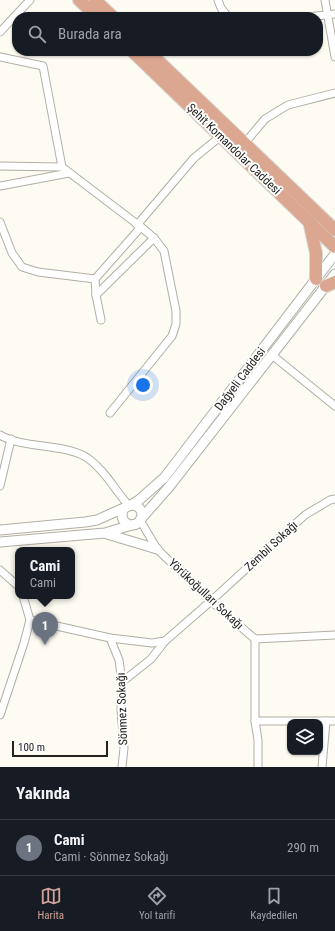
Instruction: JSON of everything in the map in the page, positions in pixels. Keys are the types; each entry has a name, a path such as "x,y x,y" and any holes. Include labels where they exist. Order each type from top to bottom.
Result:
{"main road":[{"path":"79,0 92,12"},
{"path":"95,0 108,12"},
{"name":"Şehit Komandolar Caddesi","path":"137,56 221,136 313,217 335,230"},
{"name":"Şehit Komandolar Caddesi","path":"153,56 244,144 313,217 335,247"},
{"path":"316,279 316,253 313,217 335,217"}],"street":[{"path":"19,12 30,0"},
{"path":"218,0 225,12"},
{"path":"325,0 326,15 335,57"},
{"path":"323,15 335,14"},
{"path":"0,32 12,19"},
{"path":"0,57 43,66 62,167 154,238 164,251 176,311 176,324 172,336 110,413"},
{"path":"244,144 265,119 288,105 335,93"},
{"path":"101,320 96,295 95,279 194,158 221,136"},
{"path":"0,166 62,167"},
{"path":"0,186 69,173"},
{"path":"0,222 12,253 22,267 38,272 95,279"},
{"path":"96,295 154,238"},
{"name":"Dağyeli Caddesi","path":"0,530 91,521 110,515 139,500 164,478 335,254"},
{"name":"Dağyeli Caddesi","path":"138,522 169,487 272,355 330,284 335,274"},
{"path":"272,355 335,406"},
{"path":"0,435 86,457 106,476 128,506"},
{"path":"0,486 12,439"},
{"name":"Zembil Sokağı","path":"122,682 151,659 165,641 305,515 330,500 335,499"},
{"path":"0,542 105,533 138,522 142,515 140,509 135,505 128,506 122,513 124,519 128,524 138,522"},
{"name":"Yörükoğulları Sokağı","path":"138,522 157,549 211,601 255,639"},
{"path":"105,533 157,549"},
{"path":"0,570 15,583"},
{"path":"0,715 30,620 24,599"},
{"path":"30,620 110,638 152,643 165,641"},
{"path":"258,767 258,740 254,721 255,639 335,635"},
{"name":"Sönmez Sokağı","path":"110,638 119,660 122,682 120,710 124,748 122,767"},
{"path":"0,687 9,689"},
{"path":"254,721 335,721"},
{"path":"322,767 326,721"}],"place":[{"name":"Cami","path":"45,645"}]}
